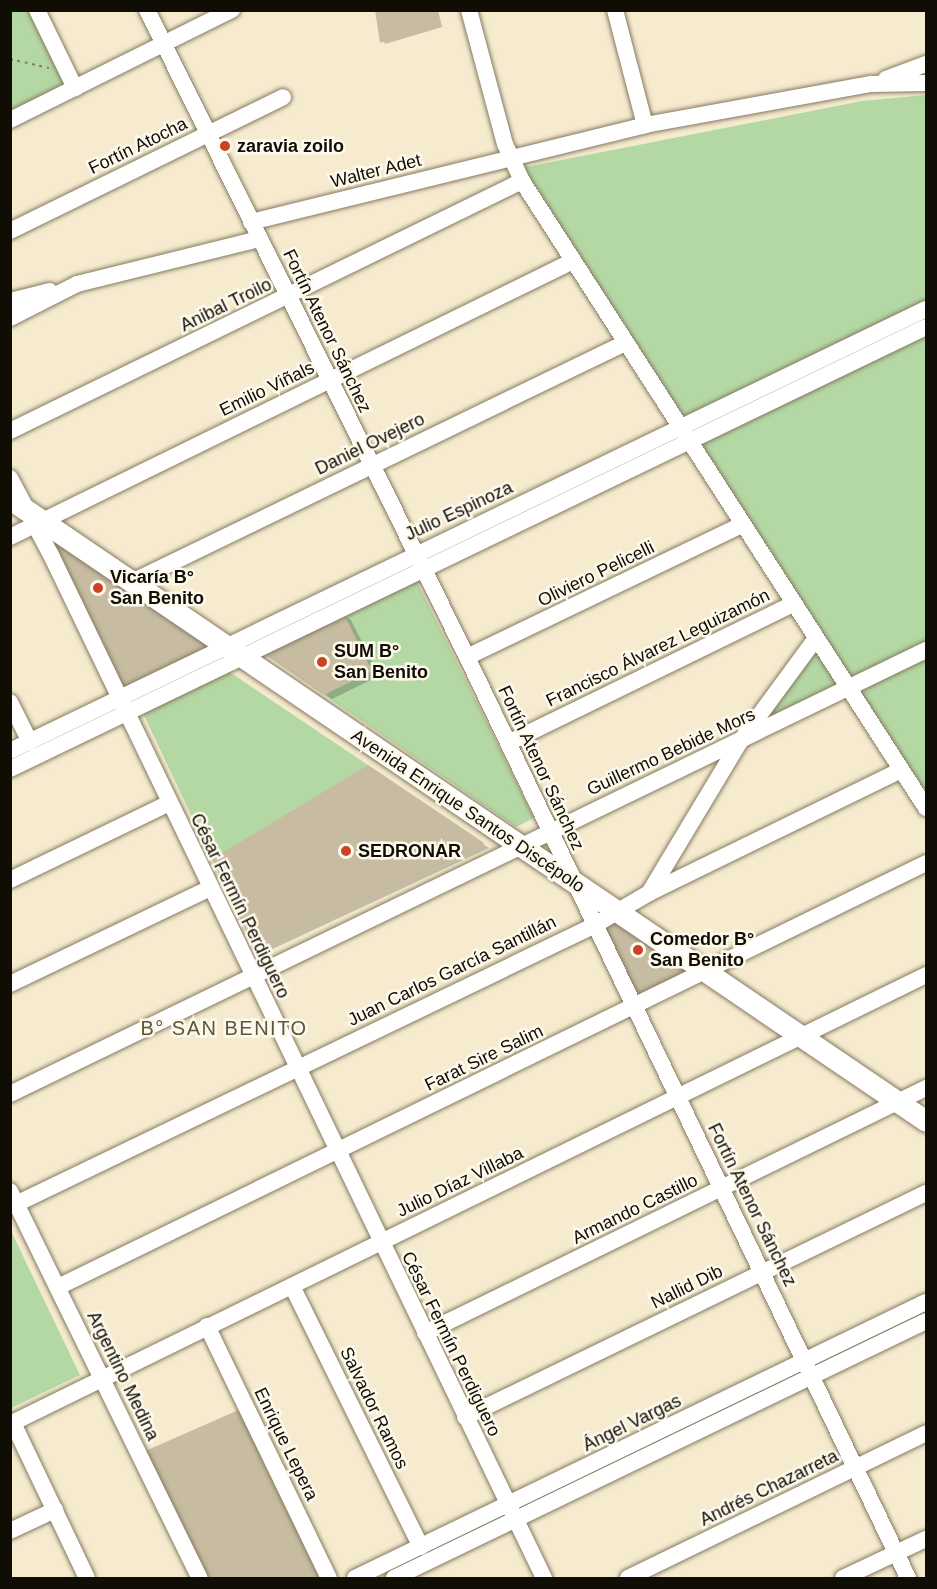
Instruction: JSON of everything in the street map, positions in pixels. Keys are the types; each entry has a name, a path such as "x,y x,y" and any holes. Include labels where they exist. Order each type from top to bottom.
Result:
{"main road":[{"name":"Avenida Enrique Santos Discépolo","path":"28,513 927,1120"}],"street":[{"path":"37,10 75,88"},
{"name":"Fortín Atenor Sánchez","path":"147,10 370,465 467,657 550,831 592,926 764,1272 908,1578"},
{"path":"10,120 232,10"},
{"path":"469,10 510,158 522,181 682,434 927,808"},
{"path":"615,10 645,125"},
{"path":"871,84 927,64"},
{"path":"871,84 927,82"},
{"name":"Walter Adet","path":"251,222 645,125 871,84"},
{"name":"Fortín Atocha","path":"10,231 283,97"},
{"name":"Anibal Troilo","path":"10,430 288,297 522,181"},
{"path":"10,301 259,238"},
{"name":"Emilio Viñals","path":"10,537 28,513 330,380 573,261"},
{"path":"10,318 77,284"},
{"name":"Julio Espinoza","path":"10,769 122,706 682,434 927,309"},
{"name":"Julio Espinoza","path":"682,434 927,327"},
{"name":"Daniel Ovejero","path":"132,582 625,343"},
{"name":"César Fermín Perdiguero","path":"10,478 544,1578"},
{"name":"Oliviero Pelicelli","path":"467,657 741,525"},
{"name":"Francisco Álvarez Leguizamón","path":"508,743 793,604"},
{"path":"649,893 739,743 816,638"},
{"name":"Guillermo Bebide Mors","path":"10,1094 518,846 739,743 848,687 927,650"},
{"path":"10,702 30,741"},
{"name":"Julio Espinoza","path":"10,751 30,741 122,706"},
{"name":"Juan Carlos García Santillán","path":"13,1197 297,1067 592,926 649,893 901,770"},
{"path":"10,880 169,803"},
{"name":"Farat Sire Salim","path":"58,1287 927,863"},
{"path":"10,984 210,888"},
{"name":"Julio Díaz Villaba","path":"12,1423 927,975"},
{"name":"Armando Castillo","path":"425,1333 927,1088"},
{"name":"Nallid Dib","path":"465,1417 927,1193"},
{"name":"Argentino Medina","path":"13,1197 200,1578"},
{"name":"Salvador Ramos","path":"292,1286 421,1546"},
{"name":"Ángel Vargas","path":"394,1578 512,1512 806,1361 927,1302"},
{"name":"Ángel Vargas","path":"355,1578 421,1546 512,1512 812,1377 927,1321"},
{"name":"Enrique Lepera","path":"207,1326 329,1578"},
{"path":"12,1423 87,1578"},
{"name":"Andrés Chazarreta","path":"628,1578 927,1433"},
{"path":"10,1531 55,1510"},
{"path":"843,1578 927,1539"}],"path":[{"path":"10,59 52,69 55,66"}],"green space":[{"path":"11,11 30,11 68,88 11,116"},
{"path":"926,95 926,797 521,168 862,101"},
{"path":"416,580 534,818 516,827 263,653"},
{"path":"814,643 844,686 750,733"},
{"path":"225,669 484,843 255,950 142,711"},
{"path":"11,1231 80,1375 10,1408"}],"building":[{"path":"375,10 436,10 439,25 380,43"},
{"name":"Vicaría B° San Benito","path":"43,530 210,646 121,693"},
{"name":"SUM B° San Benito","path":"344,614 372,671 324,695 263,653"},
{"name":"SEDRONAR","path":"368,765 484,843 255,950 212,859"},
{"name":"Comedor B° San Benito","path":"618,922 697,973 638,1000 602,927"},
{"path":"243,1408 323,1578 205,1578 143,1452"}],"place":[{"name":"zaravia zoilo","path":"225,146"},
{"name":"Vicaría B° San Benito","path":"98,588"},
{"name":"SUM B° San Benito","path":"322,662"},
{"name":"SEDRONAR","path":"346,851"},
{"name":"Comedor B° San Benito","path":"638,950"}],"district":[{"name":"B° SAN BENITO","path":"224,1028"}]}
